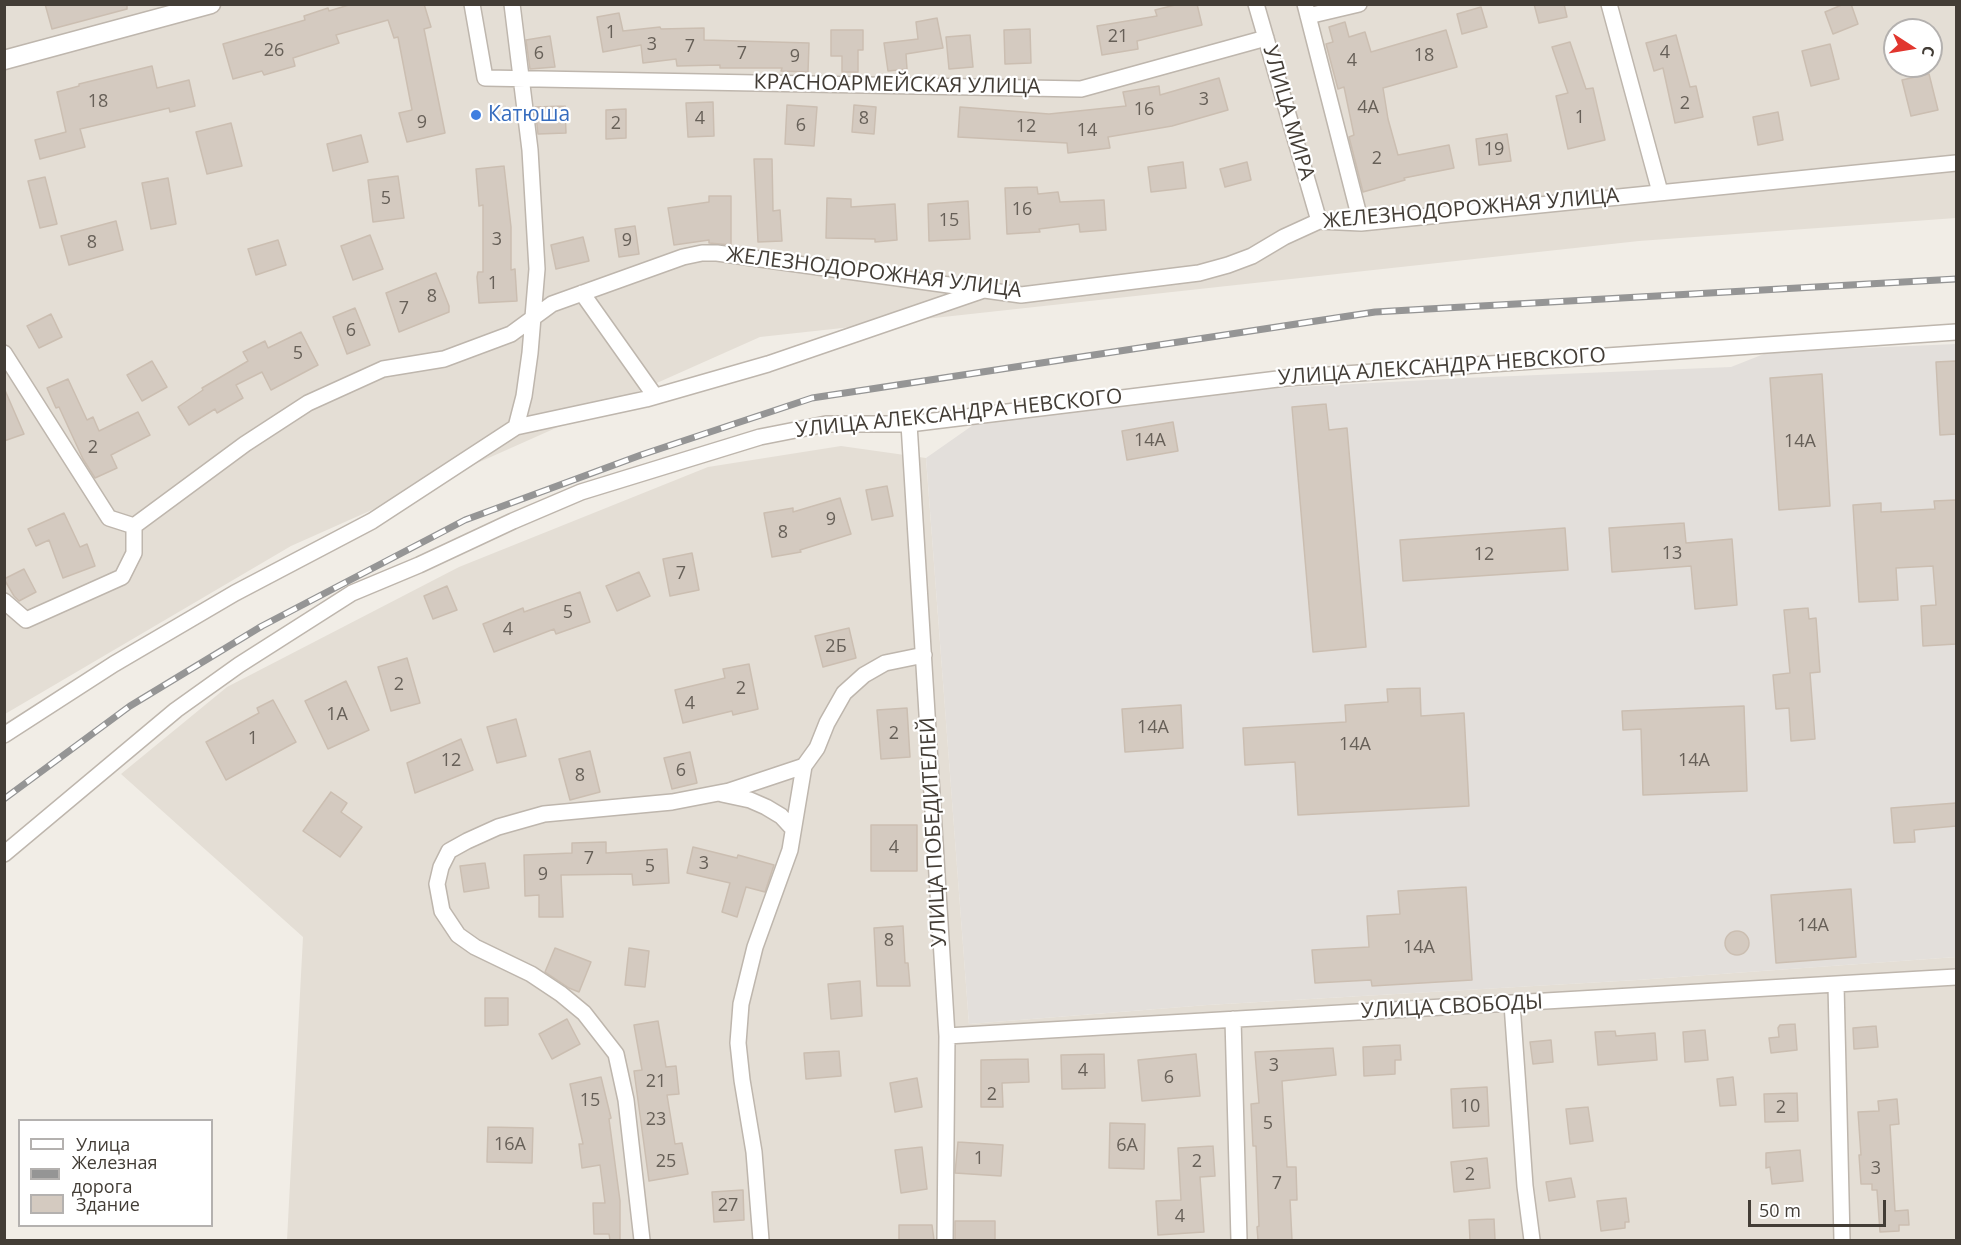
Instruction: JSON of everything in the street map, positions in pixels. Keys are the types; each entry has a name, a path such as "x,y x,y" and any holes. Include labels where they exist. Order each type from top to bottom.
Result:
{"street":[{"path":"4,60 211,4"},
{"name":"КРАСНОАРМЕЙСКАЯ УЛИЦА","path":"472,4 485,78 1081,89 1266,38"},
{"path":"512,4 530,150 537,269 534,317 524,396 516,427"},
{"name":"УЛИЦА МИРА","path":"1256,4 1319,221"},
{"path":"1306,10 1359,4"},
{"path":"1609,4 1660,192"},
{"name":"УЛИЦА МИРА","path":"1306,10 1361,223"},
{"name":"ЖЕЛЕЗНОДОРОЖНАЯ УЛИЦА","path":"134,525 245,444 308,403 383,369 444,359 511,334 552,304 683,257 702,253 744,256 1021,295 1199,273 1252,256 1284,237 1319,221 1361,223 1956,164"},
{"path":"4,735 114,664 235,593 372,521 516,427 655,396 768,364 984,290"},
{"path":"582,293 655,396"},
{"name":"УЛИЦА АЛЕКСАНДРА НЕВСКОГО","path":"4,855 176,710 239,665 352,593 581,492 760,437 826,424 909,424 1286,378 1956,332"},
{"path":"4,353 109,518 134,525 134,553 123,578 26,620 4,601"},
{"name":"УЛИЦА ПОБЕДИТЕЛЕЙ","path":"909,424 946,1036 945,1240"},
{"path":"761,1240 754,1152 739,1053 741,1004 755,947 789,850 804,766 817,748 827,723 844,693 850,687 864,675 885,663 924,655"},
{"path":"642,1240 626,1100 615,1054 584,1013 561,994 531,974 475,947 458,935 442,911 437,884 441,867 449,851 467,841 498,827 544,814 672,802 719,793 804,766"},
{"path":"719,793 750,800 766,807 781,816 793,829"},
{"name":"УЛИЦА СВОБОДЫ","path":"946,1036 1956,977"},
{"path":"1836,985 1842,1240"},
{"path":"1512,1004 1525,1186 1532,1240"},
{"path":"1233,1019 1239,1240"}],"shaded area":[{"path":"4,5 1956,5 1956,218 1639,241 760,337 291,546 5,714"},
{"path":"1956,344 1956,957 1637,980 1207,1005 969,1024 926,458 976,423 1204,392 1731,367 1769,352"},
{"path":"841,446 926,458 969,1024 1207,1005 1637,980 1956,957 1956,1240 287,1240 303,937 121,774 227,687 459,567 708,467"}],"building":[{"path":"45,4 127,4 127,9 52,29"},
{"path":"352,4 424,4 431,27 424,29 445,133 407,142 399,113 412,110 398,37 394,38 388,20 336,35 339,43 293,58 295,66 264,75 262,71 233,79 223,44 305,20 304,16 328,8 329,11"},
{"path":"1179,4 1197,4 1202,25 1137,41 1138,49 1102,55 1097,26 1157,16 1155,10"},
{"path":"1534,4 1564,4 1567,17 1539,23"},
{"path":"1844,4 1851,4 1858,24 1833,34 1825,12"},
{"path":"1481,7 1487,27 1462,34 1457,14"},
{"path":"619,13 623,31 660,27 661,29 704,28 704,40 809,43 808,72 781,71 782,68 720,68 720,65 677,66 676,59 643,63 641,45 603,52 597,17"},
{"path":"937,18 943,48 906,54 907,69 888,71 884,43 918,39 916,22"},
{"path":"1345,22 1349,37 1365,32 1371,52 1446,30 1457,67 1383,88 1388,119 1398,155 1449,145 1454,168 1404,178 1405,180 1363,192 1349,137 1354,135 1344,87 1338,89 1326,44 1333,42 1329,27"},
{"path":"1030,29 1031,63 1005,64 1004,30"},
{"path":"831,30 863,30 863,50 858,50 858,72 842,72 842,56 831,56"},
{"path":"970,35 973,67 949,69 946,37"},
{"path":"1676,35 1690,87 1696,86 1703,117 1675,123 1663,68 1654,71 1646,43"},
{"path":"550,36 555,67 530,69 526,40"},
{"path":"1570,42 1586,89 1593,88 1605,140 1568,149 1556,96 1568,93 1552,47"},
{"path":"1830,44 1839,79 1811,86 1802,51"},
{"path":"152,66 157,88 189,80 195,106 170,112 169,108 80,129 85,147 40,159 35,140 66,132 57,92 79,86 79,84"},
{"path":"1219,78 1228,110 1172,126 1108,137 1110,148 1068,153 1067,143 958,137 960,107 1049,114 1126,106 1123,92 1159,86 1160,95"},
{"path":"1930,78 1938,110 1911,116 1902,80"},
{"path":"713,102 714,136 688,137 686,103"},
{"path":"787,105 817,107 814,146 785,144"},
{"path":"854,105 876,107 874,134 852,132"},
{"path":"565,106 566,133 538,134 535,107"},
{"path":"626,109 626,138 606,139 606,110"},
{"path":"1778,112 1783,140 1758,145 1753,117"},
{"path":"231,123 242,166 207,174 196,132"},
{"path":"1507,134 1511,161 1479,165 1476,139"},
{"path":"361,135 368,162 333,171 327,144"},
{"path":"754,159 772,159 773,211 780,210 782,241 758,242"},
{"path":"1183,162 1186,188 1151,192 1148,167"},
{"path":"1247,162 1251,180 1225,187 1220,169"},
{"path":"504,166 511,227 511,270 515,269 517,301 479,303 477,277 478,272 483,272 483,205 479,206 476,169"},
{"path":"398,176 404,218 373,222 368,180"},
{"path":"45,177 57,224 40,228 28,181"},
{"path":"168,178 176,224 151,229 142,183"},
{"path":"1037,187 1038,194 1058,192 1060,202 1104,200 1106,230 1080,232 1079,224 1039,229 1040,232 1007,234 1005,188"},
{"path":"709,196 731,196 731,245 709,243 709,240 674,245 668,208 709,202"},
{"path":"827,198 851,199 851,207 895,204 897,240 875,242 875,239 826,238"},
{"path":"968,201 970,239 929,241 928,204"},
{"path":"116,221 123,250 69,265 61,236"},
{"path":"635,226 639,254 619,257 615,229"},
{"path":"370,235 383,269 353,280 341,246"},
{"path":"583,237 589,261 556,269 551,245"},
{"path":"278,240 286,265 256,275 248,249"},
{"path":"436,273 449,306 449,312 399,332 386,293"},
{"path":"355,308 370,345 347,354 333,317"},
{"path":"51,314 62,337 39,348 27,326"},
{"path":"301,332 318,365 271,390 262,372 236,385 243,398 217,413 215,409 189,425 178,407 203,390 202,388 248,361 243,352 265,341 268,348"},
{"path":"152,361 167,387 142,401 127,375"},
{"path":"1956,361 1956,434 1940,435 1936,362"},
{"path":"1822,374 1830,506 1779,510 1770,378"},
{"path":"68,379 87,420 93,417 99,431 138,412 150,435 111,455 117,468 95,478 47,388"},
{"path":"4,388 24,434 4,441"},
{"path":"1326,404 1329,430 1347,428 1366,647 1313,652 1292,407"},
{"path":"1173,422 1178,451 1127,460 1122,431"},
{"path":"887,486 893,516 872,520 866,490"},
{"path":"840,498 851,534 800,550 801,552 772,557 764,513 793,508 793,512"},
{"path":"1956,500 1956,644 1923,646 1921,606 1936,605 1933,566 1896,568 1898,600 1859,602 1853,505 1881,503 1881,512 1935,509 1934,501"},
{"path":"64,513 80,547 87,544 95,566 63,578 49,540 36,546 28,529"},
{"path":"1684,523 1686,543 1732,539 1737,605 1695,609 1691,566 1612,572 1609,528"},
{"path":"1565,528 1568,570 1403,581 1400,540"},
{"path":"692,553 699,590 670,596 663,559"},
{"path":"24,569 36,592 19,601 4,579"},
{"path":"639,572 650,596 617,611 606,586"},
{"path":"447,586 457,610 433,619 424,596"},
{"path":"580,592 590,622 556,634 554,629 494,652 483,624 523,608 524,612"},
{"path":"1808,608 1809,619 1816,618 1820,672 1810,673 1815,739 1791,741 1789,708 1776,709 1773,675 1790,673 1784,610"},
{"path":"849,628 856,658 823,667 815,636"},
{"path":"407,658 420,703 391,711 378,667"},
{"path":"749,664 758,709 733,715 732,711 683,723 675,690 725,678 723,669"},
{"path":"346,681 369,730 328,749 305,701"},
{"path":"1420,688 1421,716 1464,713 1469,806 1298,815 1295,762 1245,765 1243,728 1346,722 1345,705 1388,702 1387,689"},
{"path":"273,700 296,742 226,780 206,742 259,713 257,708"},
{"path":"1181,705 1183,748 1125,752 1122,709"},
{"path":"1744,706 1747,791 1643,795 1641,729 1623,730 1622,711"},
{"path":"907,708 910,757 881,759 877,710"},
{"path":"516,719 526,756 497,763 487,727"},
{"path":"461,739 473,770 415,793 407,763"},
{"path":"590,751 600,792 570,800 559,759"},
{"path":"690,752 697,783 672,789 664,758"},
{"path":"331,792 347,803 341,812 362,827 340,857 303,831"},
{"path":"1956,803 1956,826 1914,830 1915,842 1894,843 1891,808"},
{"path":"871,825 917,825 917,871 871,871"},
{"path":"606,842 606,853 667,849 669,883 633,885 632,874 561,875 563,917 539,917 539,895 525,896 524,855 572,853 572,843"},
{"path":"693,847 737,858 738,855 774,865 765,892 746,887 737,917 722,912 730,883 687,873"},
{"path":"485,863 489,888 464,892 460,866"},
{"path":"1466,887 1472,980 1372,986 1371,980 1315,983 1312,950 1369,947 1367,916 1400,914 1398,891"},
{"path":"1851,889 1856,957 1776,963 1771,895"},
{"path":"903,926 905,963 908,963 910,986 877,986 874,928"},
{"path":"1737,931 1742,932 1748,938 1748,948 1742,954 1737,955 1732,954 1726,948 1725,943 1726,938 1732,932"},
{"path":"555,948 591,962 579,992 545,972"},
{"path":"629,948 649,951 645,987 625,985"},
{"path":"860,981 862,1016 831,1019 828,984"},
{"path":"485,998 508,998 508,1025 485,1026"},
{"path":"567,1019 580,1044 552,1059 539,1034"},
{"path":"658,1021 666,1067 676,1066 679,1094 667,1095 675,1144 682,1143 688,1174 649,1181 634,1071 642,1070 634,1025"},
{"path":"1795,1024 1797,1050 1771,1053 1769,1038 1779,1037 1780,1025"},
{"path":"1876,1026 1878,1047 1854,1049 1853,1028"},
{"path":"1705,1030 1708,1060 1685,1062 1683,1032"},
{"path":"1615,1031 1616,1036 1655,1033 1657,1060 1598,1065 1595,1032"},
{"path":"1551,1040 1553,1062 1533,1064 1530,1042"},
{"path":"1400,1045 1401,1060 1395,1060 1395,1074 1364,1076 1363,1047"},
{"path":"1333,1048 1336,1075 1282,1081 1287,1167 1296,1167 1297,1200 1290,1200 1292,1240 1258,1240 1256,1146 1253,1146 1251,1104 1259,1103 1255,1052"},
{"path":"839,1051 841,1076 806,1079 804,1053"},
{"path":"1104,1054 1105,1088 1062,1089 1061,1055"},
{"path":"1196,1054 1200,1096 1142,1101 1138,1060"},
{"path":"1028,1059 1029,1082 1002,1083 1003,1107 981,1107 981,1060"},
{"path":"601,1077 611,1118 609,1119 620,1201 620,1240 610,1240 609,1234 594,1234 593,1203 605,1203 600,1165 582,1168 579,1144 583,1144 570,1084"},
{"path":"1733,1077 1736,1105 1720,1106 1717,1079"},
{"path":"917,1078 922,1107 895,1112 890,1083"},
{"path":"1487,1087 1489,1126 1453,1128 1451,1089"},
{"path":"1797,1093 1798,1121 1765,1122 1764,1094"},
{"path":"1897,1099 1899,1124 1890,1125 1895,1211 1908,1210 1909,1225 1899,1225 1899,1231 1880,1232 1877,1190 1872,1190 1872,1184 1861,1184 1858,1112 1879,1111 1878,1101"},
{"path":"1588,1107 1593,1141 1570,1144 1566,1109"},
{"path":"1110,1123 1145,1124 1144,1169 1109,1168"},
{"path":"488,1127 533,1128 532,1163 487,1162"},
{"path":"958,1142 1003,1145 1001,1176 955,1173"},
{"path":"1213,1146 1215,1176 1200,1177 1204,1232 1158,1235 1156,1201 1181,1200 1178,1148"},
{"path":"922,1147 927,1189 901,1193 895,1150"},
{"path":"1800,1150 1803,1181 1772,1184 1770,1167 1766,1168 1766,1153"},
{"path":"1487,1158 1490,1188 1454,1192 1451,1162"},
{"path":"1571,1178 1575,1197 1549,1201 1546,1182"},
{"path":"743,1190 744,1220 714,1222 712,1192"},
{"path":"1626,1198 1629,1222 1625,1222 1625,1228 1601,1231 1597,1201"},
{"path":"1494,1219 1495,1240 1470,1240 1469,1220"},
{"path":"955,1221 995,1221 995,1240 955,1240"},
{"path":"899,1225 932,1225 934,1240 899,1240"}],"railway":[{"path":"4,799 130,706 262,626 465,520 641,455 812,398 1375,312 1956,279"}],"place":[{"name":"Катюша","path":"476,115"}]}
